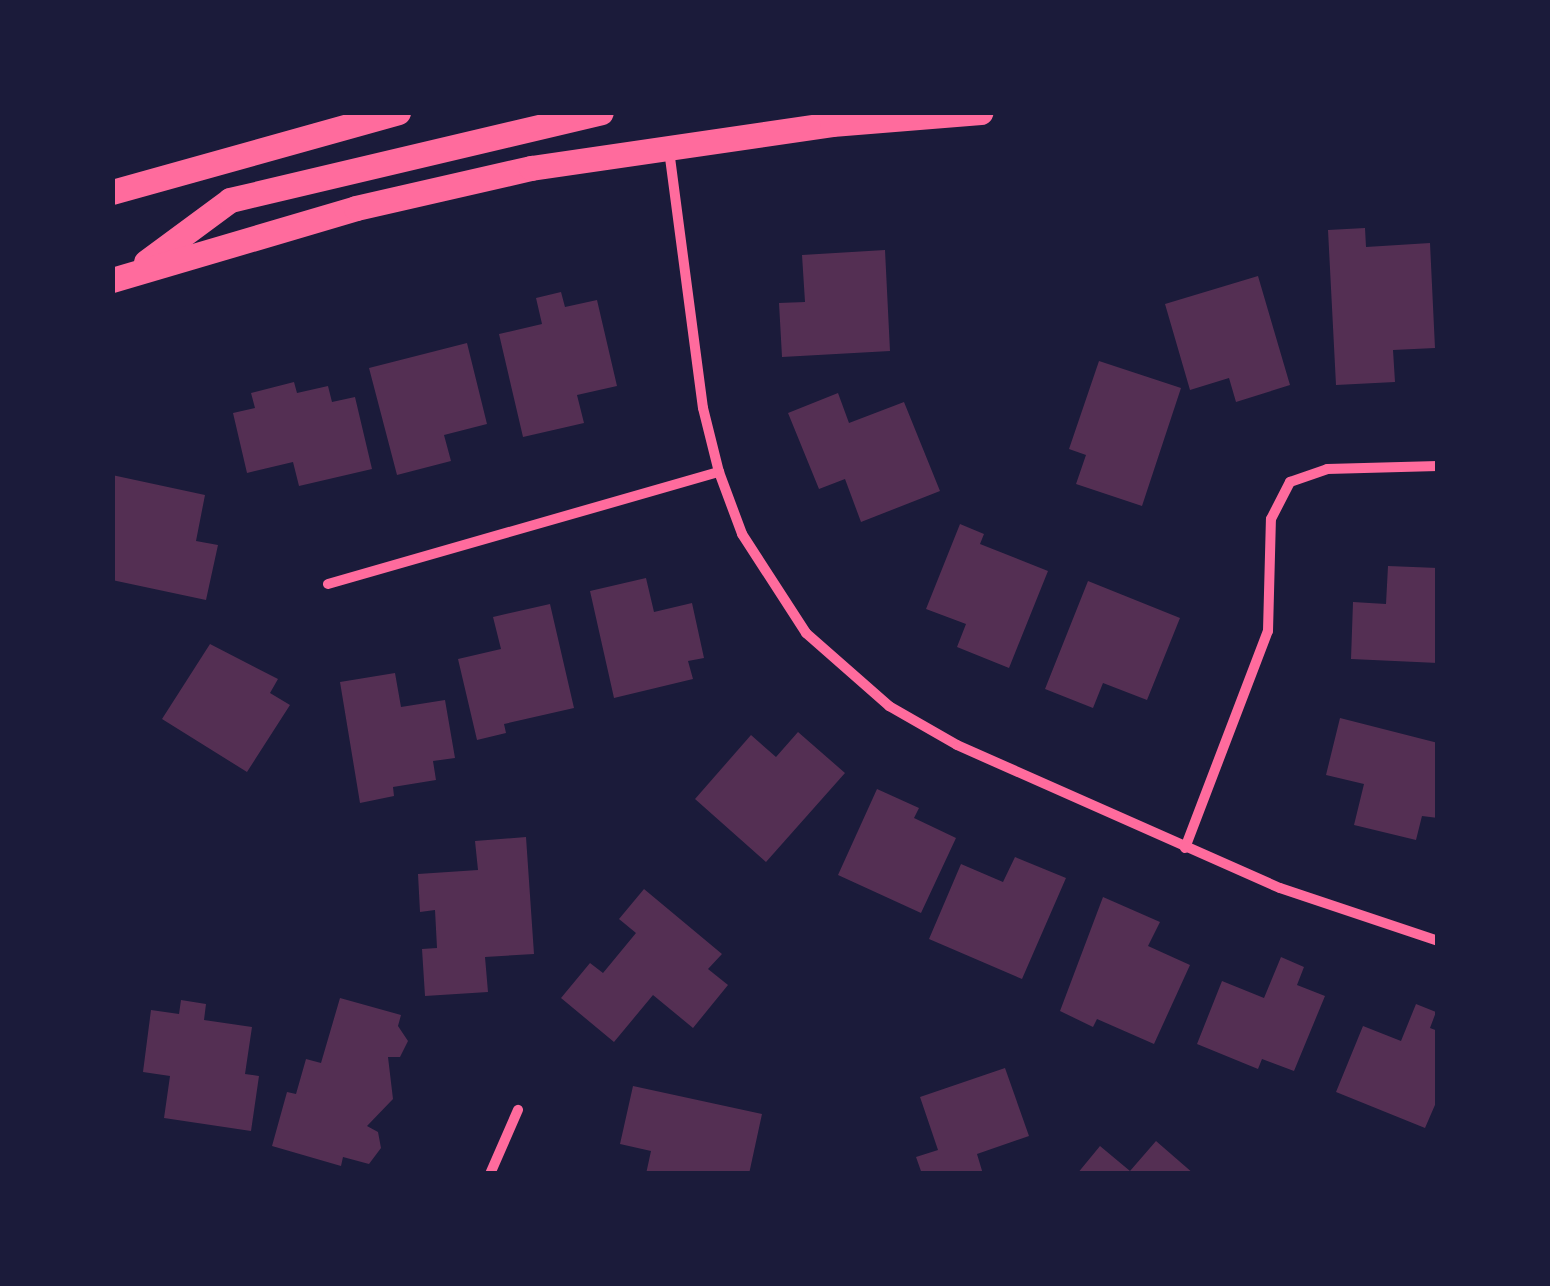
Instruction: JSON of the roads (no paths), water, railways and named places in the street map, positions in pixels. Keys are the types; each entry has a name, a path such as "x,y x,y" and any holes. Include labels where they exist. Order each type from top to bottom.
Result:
{"main road":[{"path":"112,192 398,112"},
{"path":"121,277 230,200 602,112"},
{"path":"121,277 356,208 669,146 981,112"}],"street":[{"path":"669,146 704,408 719,472 742,534 772,588 842,669 889,706 957,745 1184,848 1438,942"},
{"path":"1184,848 1268,631 1271,518 1290,482 1327,469 1438,466"},
{"path":"328,584 719,472"},
{"path":"490,1174 518,1110"}]}
